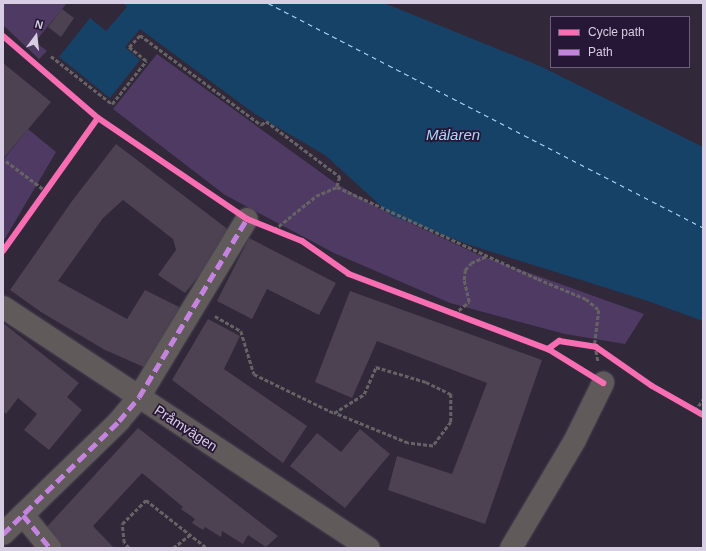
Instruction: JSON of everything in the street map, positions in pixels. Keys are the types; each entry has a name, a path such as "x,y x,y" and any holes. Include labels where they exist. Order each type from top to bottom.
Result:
{"street":[{"path":"3,534 119,421 139,397 247,219"},
{"name":"Pråmvägen","path":"3,307 369,548"},
{"path":"511,548 575,440 603,383"},
{"path":"23,515 50,548"}],"path":[{"path":"52,56 112,104 146,61 129,47 140,35 261,125 266,121 340,177 337,187"},
{"path":"6,161 46,191"},
{"path":"42,197 51,185"},
{"path":"274,230 316,196 337,187 487,256 586,299 599,310 596,347 603,383"},
{"path":"247,219 281,233"},
{"path":"454,314 469,302 464,280 465,270 471,263 487,256"},
{"path":"196,304 241,331 254,374 334,414 408,443 433,446 451,422 451,394 426,382 376,367 364,394 334,414"},
{"path":"447,311 462,317"},
{"path":"589,346 596,347 602,351"},
{"path":"695,411 703,399"},
{"path":"689,407 703,415"},
{"path":"129,548 124,543 122,524 146,500 192,534 207,548"},
{"path":"173,548 192,534"}],"shaded area":[{"path":"3,3 67,3 35,42 47,51 39,59 3,25"},
{"path":"157,54 334,182 376,207 479,255 644,314 625,344 565,334 450,303 334,253 225,195 113,109"},
{"path":"28,129 56,152 3,242 3,160"}],"water":[{"name":"Mälaren","path":"123,3 384,3 540,66 703,147 703,321 648,301 473,246 392,216 325,155 255,114 140,29 125,47 140,60 110,98 59,57 90,18 106,31 127,7"}],"building":[{"path":"62,9 74,18 61,37 48,27"},
{"path":"3,63 51,102 3,159"},
{"path":"116,144 234,234 185,293 158,275 176,250 173,239 123,200 103,218 58,281 127,319 145,290 181,308 146,368 105,350 41,312 10,290 72,201"},
{"path":"249,238 336,283 319,315 267,289 252,319 217,301"},
{"path":"350,291 542,360 485,524 388,490 397,456 452,474 487,383 377,341 352,398 315,382"},
{"path":"208,319 240,336 224,369 307,426 283,463 172,380"},
{"path":"3,323 79,383 67,397 82,410 49,450 24,430 37,414 18,398 6,414 3,411"},
{"path":"138,428 278,536 266,547 248,535 243,544 222,531 221,537 205,527 203,530 192,523 195,519 181,509 183,507 142,473 93,526 114,548 62,548 44,530"},
{"path":"360,429 390,454 345,508 290,466 317,433 341,452"}],"ferry route":[{"path":"268,3 703,228"}],"marked path":[{"path":"3,534 119,421 139,397 247,219"},
{"path":"23,515 50,548"}],"cycle path":[{"path":"3,36 98,118 247,219 302,241 349,274 548,349 603,383"},
{"path":"3,251 98,118"},
{"path":"548,349 559,341 596,347 652,386 703,415"}]}
